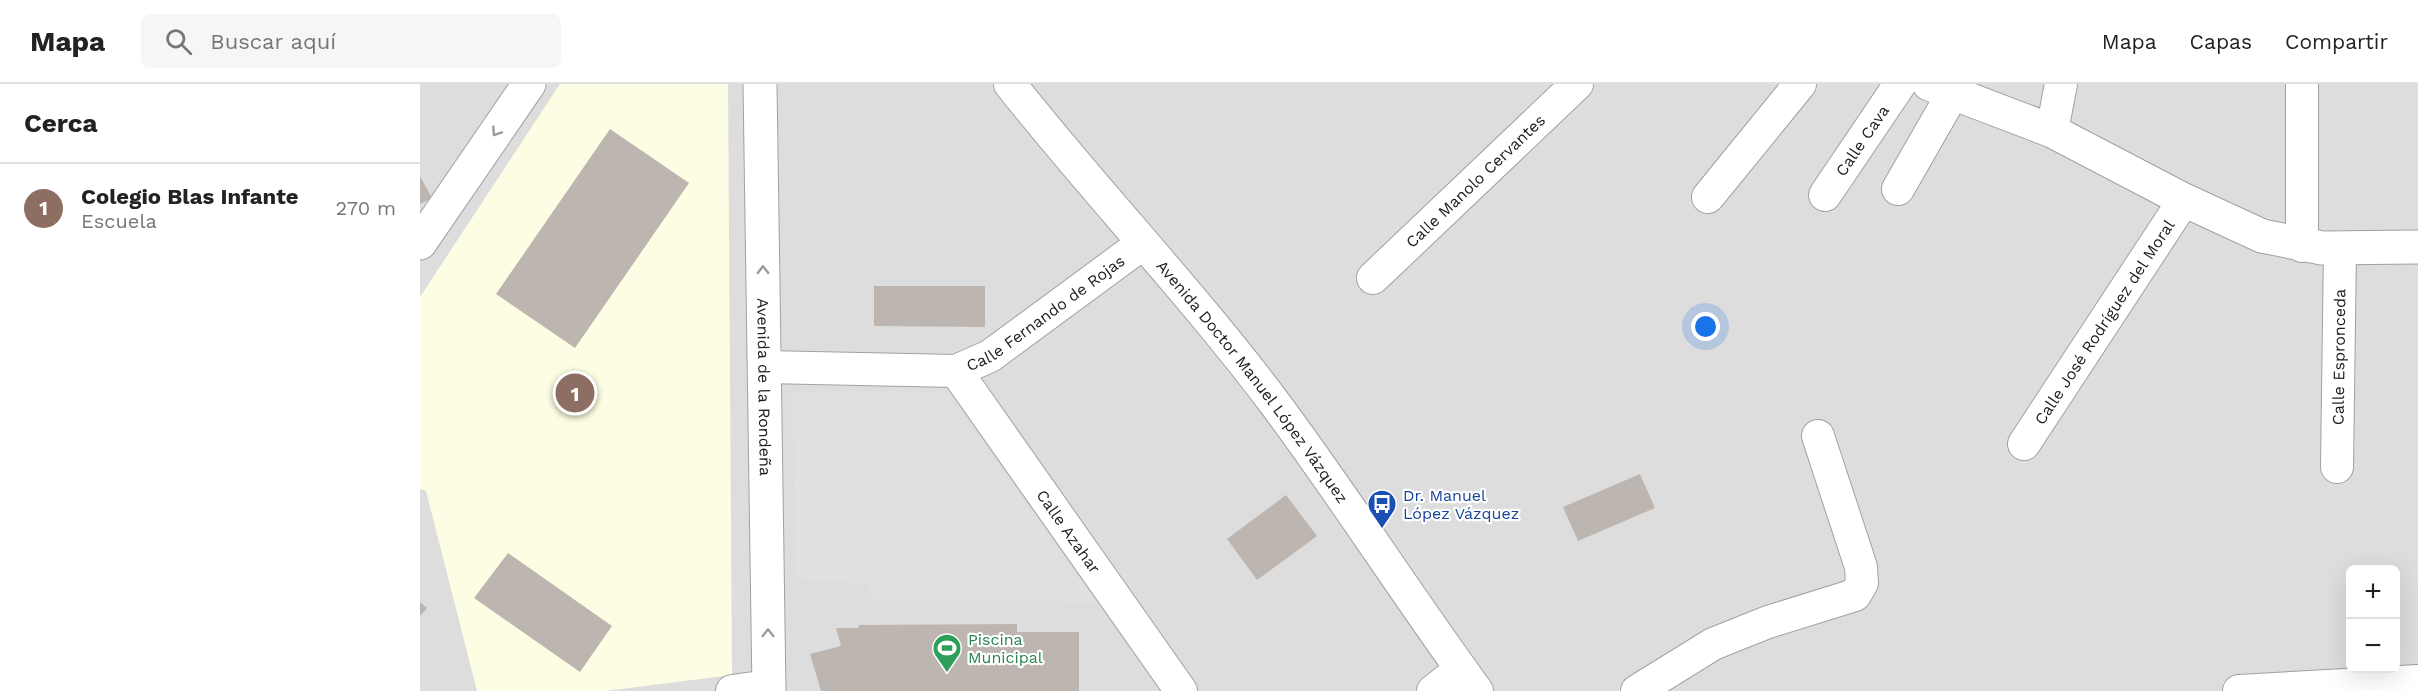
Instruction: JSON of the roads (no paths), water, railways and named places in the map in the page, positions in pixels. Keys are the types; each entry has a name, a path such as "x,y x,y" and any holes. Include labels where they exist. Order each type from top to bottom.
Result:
{"street":[{"path":"420,243 529,84"},
{"name":"Avenida de la Rondeña","path":"760,84 769,689"},
{"name":"Avenida Doctor Manuel López Vázquez","path":"1010,84 1142,244 1202,311 1276,406 1469,680"},
{"name":"Calle Manolo Cervantes","path":"1373,278 1577,84"},
{"path":"1708,197 1800,84"},
{"name":"Calle Cava","path":"1825,195 1900,84"},
{"path":"2052,131 2061,84"},
{"path":"2302,84 2302,246"},
{"path":"1898,189 1941,89"},
{"name":"Calle José Rodríguez del Moral","path":"1941,89 2052,131 2184,201 2262,236 2302,246 2418,247"},
{"name":"Calle José Rodríguez del Moral","path":"2024,444 2184,201"},
{"name":"Calle Fernando de Rojas","path":"765,367 957,371 990,356 1142,244"},
{"name":"Calle Espronceda","path":"2337,467 2340,248"},
{"name":"Calle Azahar","path":"957,371 1181,691"},
{"path":"1636,691 1713,644 1768,622 1855,595 1862,583 1861,567 1818,436"},
{"path":"1433,691 1469,680"},
{"path":"2239,691 2418,681"},
{"path":"732,691 769,689"}],"place":[{"name":"Colegio Blas Infante","path":"575,393"},
{"name":"Dr. Manuel López Vázquez","path":"1382,530"},
{"name":"Piscina Municipal","path":"947,674"}]}
